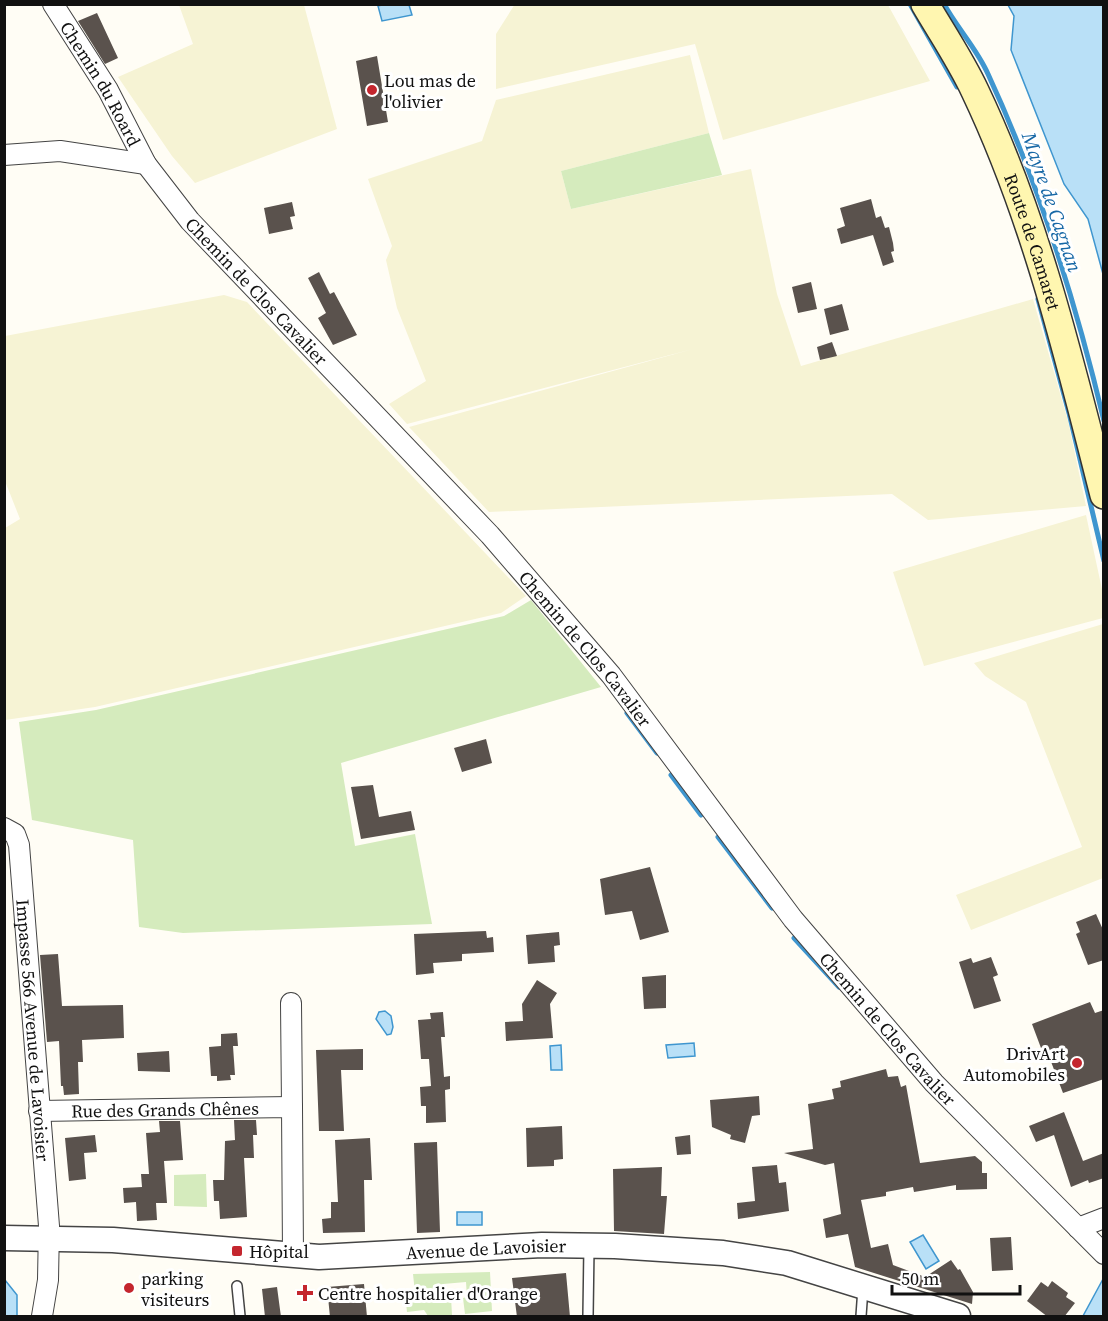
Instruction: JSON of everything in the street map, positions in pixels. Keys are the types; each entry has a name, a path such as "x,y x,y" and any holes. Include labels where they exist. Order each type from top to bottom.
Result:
{"main road":[{"name":"Route de Camaret","path":"925,4 975,89 1027,218 1052,296 1104,495"}],"street":[{"name":"Chemin du Roard","path":"53,4 108,90 146,164"},
{"path":"4,155 60,151 146,164"},
{"name":"Chemin de Clos Cavalier","path":"146,164 190,221 490,535 611,675 793,918 934,1083 1104,1254"},
{"name":"Impasse 566 Avenue de Lavoisier","path":"4,828 15,834 19,845 50,1238 42,1317"},
{"path":"291,1003 292,1256"},
{"name":"Rue des Grands Chênes","path":"39,1111 292,1107"},
{"path":"1078,1228 1104,1218"},
{"name":"Avenue de Lavoisier","path":"4,1238 112,1240 292,1256 362,1256 510,1246 589,1245 753,1257 787,1263 948,1315"}],"lane":[{"path":"588,1317 589,1245"},
{"path":"237,1286 240,1317"},
{"path":"861,1317 864,1286"}],"shaded area":[{"path":"515,4 888,5 930,81 723,140 695,44 496,89 496,34"},
{"path":"179,5 304,5 337,129 195,183 172,156 118,77 193,44"},
{"path":"690,55 709,133 561,171 571,209 751,169 777,294 801,366 1033,299 1068,421 1086,506 928,520 892,494 489,512 409,427 693,349 407,424 389,404 426,381 397,308 386,260 392,246 368,179 482,141 496,100"},
{"path":"224,295 247,302 526,596 501,613 95,707 5,720 5,528 20,519 5,481 5,336"},
{"path":"1086,515 1103,594 1103,618 924,666 893,572"},
{"path":"1103,624 1103,878 971,930 956,895 1082,847 1026,702 985,676 974,663"}],"green space":[{"path":"709,133 722,175 571,209 561,171"},
{"path":"531,600 601,687 341,763 355,846 415,834 432,924 183,933 139,927 133,840 32,820 19,722 96,710 504,616"},
{"path":"206,1174 207,1207 174,1206 174,1175"},
{"path":"490,1272 492,1311 465,1314 463,1298 467,1297 466,1282 443,1284 443,1297 451,1297 452,1315 428,1316 424,1310 407,1312 406,1303 416,1302 413,1274"}],"water":[{"path":"409,5 412,15 382,21 378,6"},
{"path":"1008,5 1103,5 1103,274 1088,219 1064,184 1011,50 1014,16"},
{"path":"385,1011 391,1016 393,1027 391,1034 387,1035 376,1019 379,1012"},
{"path":"694,1043 695,1056 668,1058 666,1045"},
{"path":"561,1045 562,1070 551,1070 550,1046"},
{"path":"457,1212 482,1212 482,1225 457,1225"},
{"path":"923,1235 939,1261 926,1269 910,1242"},
{"path":"1103,1279 1103,1316 1083,1316"},
{"path":"5,1280 17,1295 17,1316 5,1316"}],"building":[{"path":"97,13 118,58 105,64 78,21"},
{"name":"Lou mas de l'olivier","path":"377,56 388,122 367,126 356,61"},
{"path":"871,199 876,218 881,216 885,228 889,227 893,243 894,251 891,252 894,262 883,266 873,235 841,244 837,229 845,226 840,208"},
{"path":"292,202 295,216 290,217 293,229 269,234 264,208"},
{"path":"319,272 330,294 334,292 357,335 333,345 318,318 326,313 308,278"},
{"path":"811,282 817,309 798,313 792,287"},
{"path":"842,304 849,330 830,335 824,309"},
{"path":"832,342 837,356 820,360 817,347"},
{"path":"486,739 492,763 462,772 454,748"},
{"path":"373,785 379,817 411,811 415,830 361,839 351,787"},
{"path":"650,867 669,932 640,940 632,911 605,915 600,879"},
{"path":"1096,914 1104,932 1104,960 1088,965 1076,934 1080,932 1076,922"},
{"path":"486,931 487,938 493,937 494,952 462,954 462,961 433,963 434,973 416,975 414,934"},
{"path":"559,932 560,945 554,946 555,962 528,964 526,935"},
{"path":"58,954 62,1006 123,1005 124,1038 82,1040 83,1062 78,1062 79,1094 64,1095 63,1086 61,1086 59,1041 47,1042 40,955"},
{"path":"991,957 998,975 993,977 1001,1001 974,1009 959,962 971,958 973,963"},
{"path":"666,975 666,1008 644,1009 642,977"},
{"path":"537,980 557,993 550,1004 553,1038 506,1041 505,1022 523,1021 522,1004"},
{"name":"DrivArt Automobiles","path":"1090,1002 1095,1013 1104,1010 1104,1079 1063,1093 1045,1046 1041,1048 1032,1024"},
{"path":"443,1012 445,1037 441,1037 444,1077 450,1076 450,1089 445,1090 446,1122 426,1123 426,1106 421,1106 420,1087 431,1086 429,1059 421,1059 418,1020 431,1019 430,1013"},
{"path":"237,1033 238,1046 233,1046 235,1075 230,1075 231,1080 217,1081 217,1076 211,1076 209,1047 221,1046 221,1034"},
{"path":"363,1049 363,1070 341,1070 344,1131 319,1131 316,1050"},
{"path":"169,1051 170,1072 138,1071 137,1053"},
{"path":"886,1069 888,1077 898,1076 901,1087 906,1085 920,1163 975,1156 982,1162 982,1173 987,1173 987,1189 956,1190 956,1185 914,1192 913,1187 886,1192 886,1196 861,1200 871,1248 888,1244 893,1265 925,1277 951,1260 958,1270 960,1269 973,1292 972,1304 855,1267 848,1234 826,1238 823,1219 841,1214 834,1163 825,1165 784,1153 813,1149 808,1104 834,1099 832,1089 841,1087 840,1081"},
{"path":"759,1096 760,1115 752,1116 745,1143 730,1139 731,1135 712,1127 710,1100"},
{"path":"1064,1112 1083,1161 1104,1153 1104,1178 1089,1183 1088,1180 1071,1187 1054,1135 1036,1142 1029,1126"},
{"path":"234,1120 256,1120 257,1135 253,1135 254,1158 244,1158 247,1217 220,1219 219,1201 214,1201 213,1180 224,1180 225,1141 235,1140"},
{"path":"159,1121 180,1121 183,1160 164,1161 167,1203 156,1203 157,1220 137,1221 136,1202 124,1203 123,1188 142,1187 141,1174 149,1174 146,1133 160,1132"},
{"path":"562,1126 563,1159 554,1160 554,1166 527,1167 526,1128"},
{"path":"95,1135 97,1152 84,1153 86,1179 69,1181 65,1138"},
{"path":"690,1135 691,1154 677,1155 675,1137"},
{"path":"370,1138 372,1180 364,1180 365,1232 323,1233 322,1219 331,1218 331,1202 338,1202 335,1140"},
{"path":"437,1142 440,1232 417,1233 414,1143"},
{"path":"777,1165 779,1183 786,1182 789,1211 738,1219 737,1203 755,1201 752,1167"},
{"path":"662,1167 661,1196 667,1196 664,1234 614,1231 613,1169"},
{"path":"1011,1237 1013,1270 992,1271 990,1238"},
{"path":"566,1273 570,1317 517,1317 512,1278"},
{"path":"1052,1281 1068,1293 1066,1297 1075,1303 1064,1317 1048,1317 1027,1301 1041,1282 1048,1287"},
{"path":"364,1284 367,1317 330,1317 327,1287"},
{"path":"277,1287 281,1317 265,1317 262,1289"}],"waterway":[{"path":"910,4 957,87"},
{"name":"Mayre de Cagnan","path":"944,4 983,65 1024,158 1055,244 1104,421"},
{"path":"1038,299 1069,413 1104,561"},
{"path":"627,713 657,753"},
{"path":"671,775 701,815"},
{"path":"718,837 772,908"},
{"path":"794,938 839,987"}],"place":[{"name":"Lou mas de l'olivier","path":"372,90"},
{"name":"DrivArt Automobiles","path":"1077,1063"},
{"name":"Hôpital","path":"237,1251"},
{"name":"parking visiteurs","path":"129,1288"},
{"name":"Centre hospitalier d'Orange","path":"305,1293"}]}
